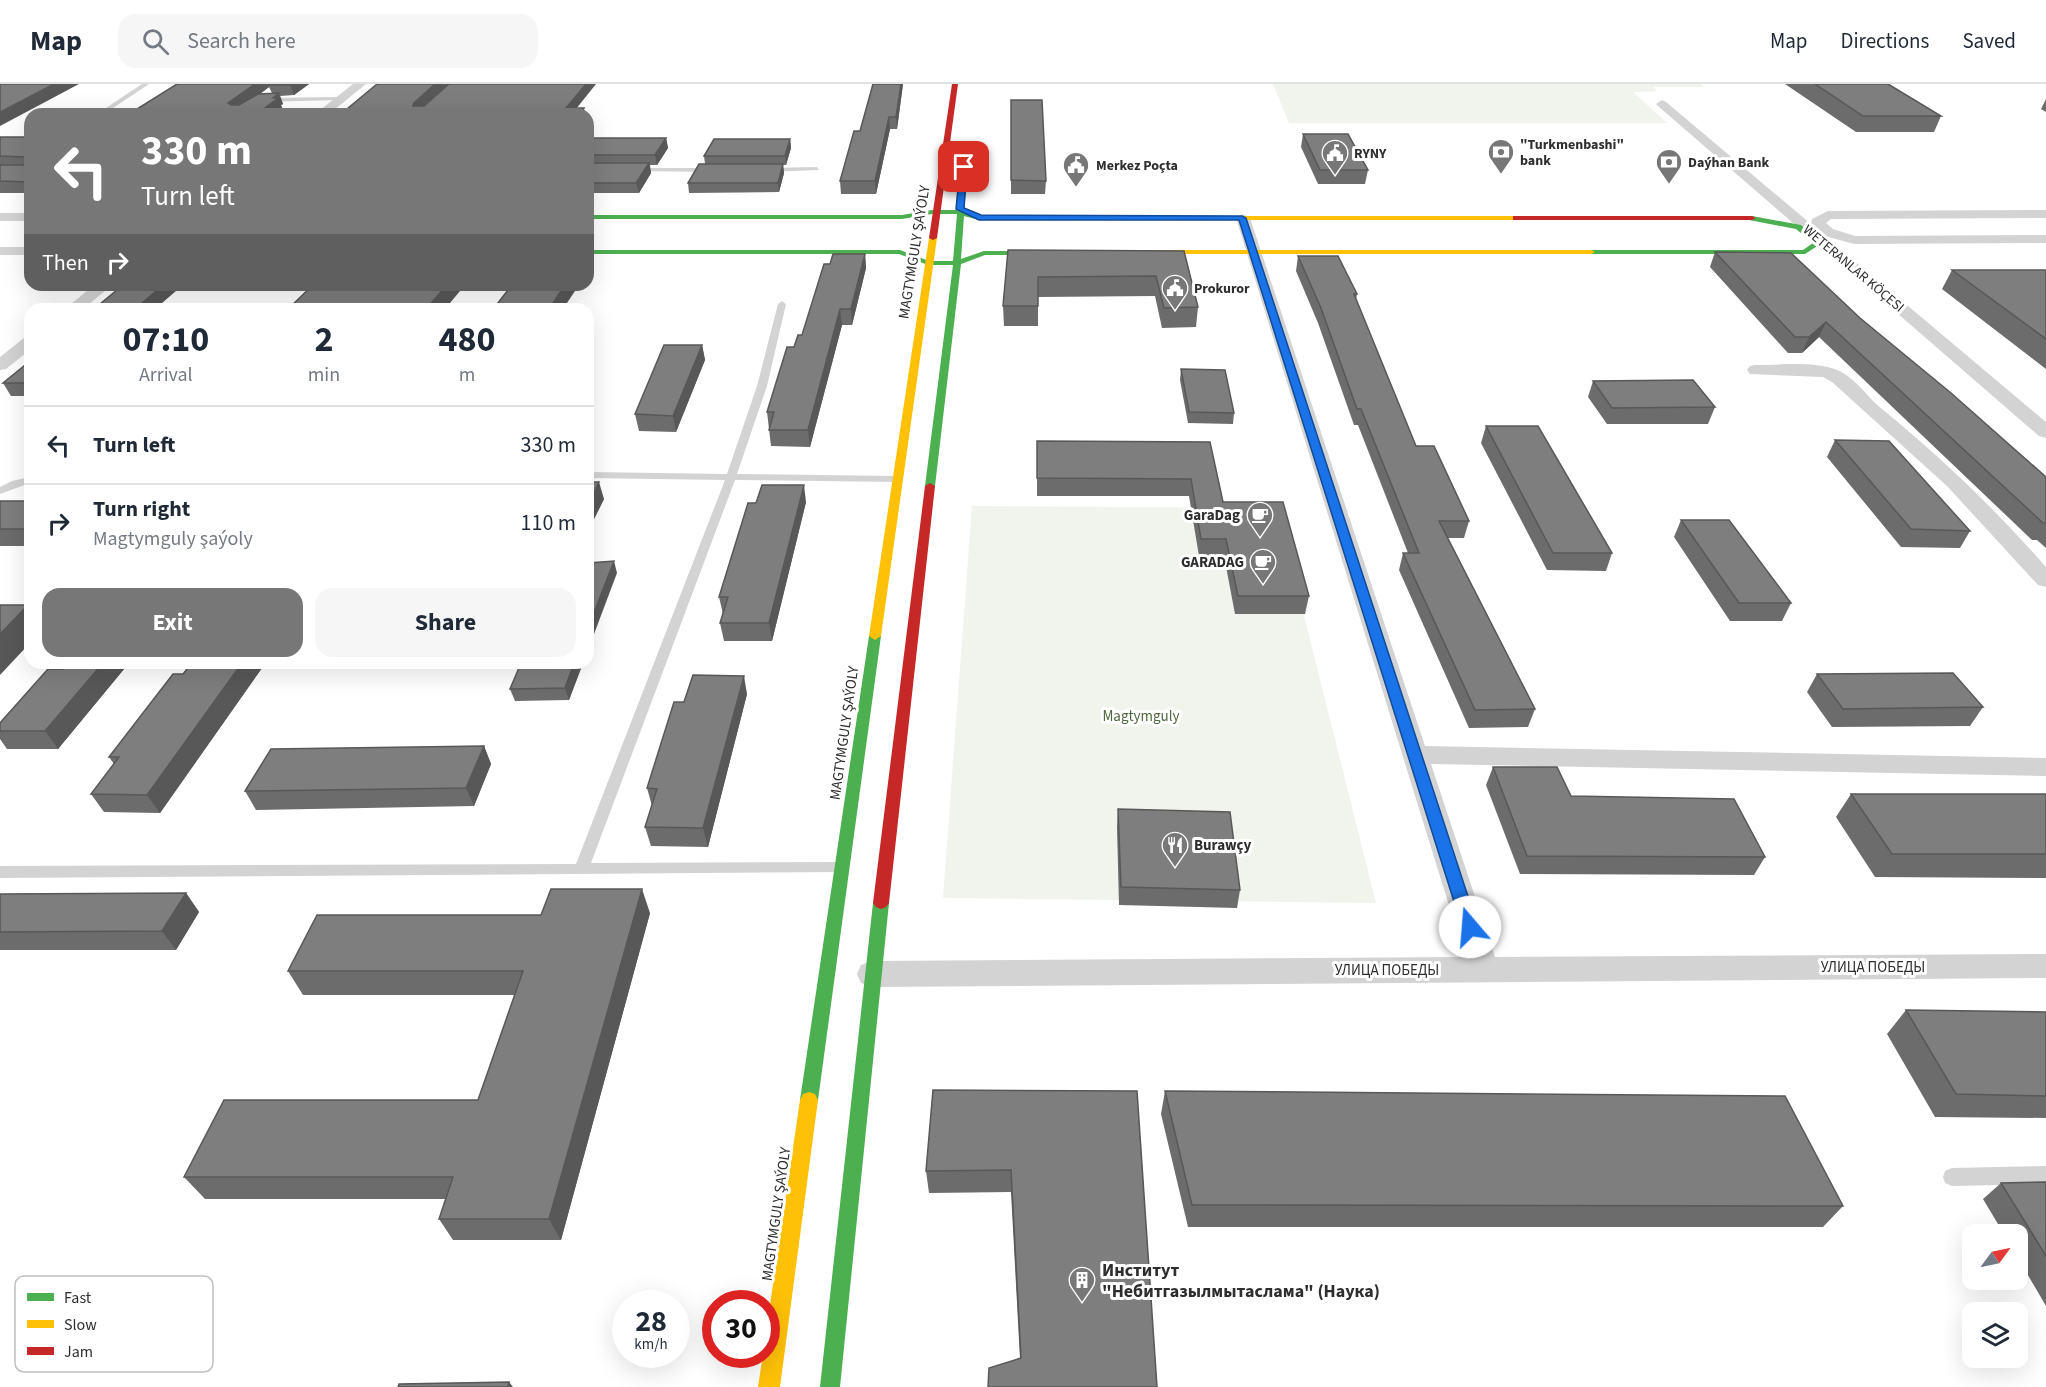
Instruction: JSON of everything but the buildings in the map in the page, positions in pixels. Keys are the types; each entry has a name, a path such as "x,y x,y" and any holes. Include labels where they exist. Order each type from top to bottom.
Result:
{"street":[{"path":"328,108 360,84"},
{"name":"MAGTYMGULY ŞAÝOLY","path":"769,1387 841,868 955,84"},
{"name":"WETERANLAR KÖÇESI","path":"1662,104 2046,432"},
{"path":"830,1387 872,974 957,263 963,175"},
{"path":"1756,218 1771,197"},
{"path":"594,217 902,218 938,209 960,209 979,218 1756,218 1787,223 1809,231 1818,243 1805,252"},
{"path":"2046,214 1828,214 1817,222 2046,412"},
{"path":"0,217 24,217"},
{"path":"1242,218 1484,969"},
{"path":"1828,232 1854,240 2046,238"},
{"path":"0,251 24,251"},
{"path":"594,252 900,252 928,263 957,263 984,253 1065,252"},
{"path":"1124,252 1805,252 1824,255 1854,268"},
{"path":"81,303 96,291"},
{"path":"0,365 24,347"},
{"path":"1756,370 1824,372 1844,381 1875,412 1930,460 2021,551 2046,580"},
{"path":"1415,755 2046,768"},
{"name":"УЛИЦА ПОБЕДЫ","path":"872,974 2046,966"}],"lane":[{"path":"109,108 146,84"},
{"path":"247,108 274,89"},
{"path":"260,100 339,99"},
{"path":"622,170 723,170"},
{"path":"758,170 817,170"},
{"path":"581,869 731,477 762,386 782,304"},
{"path":"594,475 897,479"},
{"path":"0,491 24,481"},
{"path":"0,872 841,868"},
{"path":"1952,1177 2046,1175"}],"green space":[{"path":"1273,84 1701,84 1704,87 1653,87 1657,91 1633,92 1667,123 1289,123"},
{"name":"Magtymguly","path":"972,506 1277,508 1376,903 943,898"}],"traffic: fast":[{"path":"930,486 957,263 962,190"},
{"path":"594,217 902,217 950,211 979,218 1173,218"},
{"path":"1591,252 1805,252 1818,243 1798,227 1752,218"},
{"path":"594,252 900,252 928,263 957,263 984,253 1053,253"},
{"path":"809,1100 875,636"},
{"path":"830,1387 881,903"}],"traffic: slow":[{"path":"1173,218 1516,218"},
{"path":"875,636 933,238"},
{"path":"1138,252 1591,252"},
{"path":"769,1387 809,1100"}],"traffic: jam":[{"path":"933,238 955,84"},
{"path":"1516,218 1752,218"},
{"path":"881,903 930,486"}],"place":[{"name":"\"Turkmenbashi\" bank","path":"1501,175"},
{"name":"RYNY","path":"1335,176"},
{"name":"Daýhan Bank","path":"1669,185"},
{"name":"Merkez Poçta","path":"1076,188"},
{"name":"Prokuror","path":"1175,311"},
{"name":"GaraDag","path":"1260,538"},
{"name":"GARADAG","path":"1263,585"},
{"name":"Burawçy","path":"1175,868"},
{"name":"Институт \"Небитгазылмытаслама\" (Наука)","path":"1082,1303"}],"route":[{"path":"964,167 960,209 979,218 1242,218 1470,927"}]}
